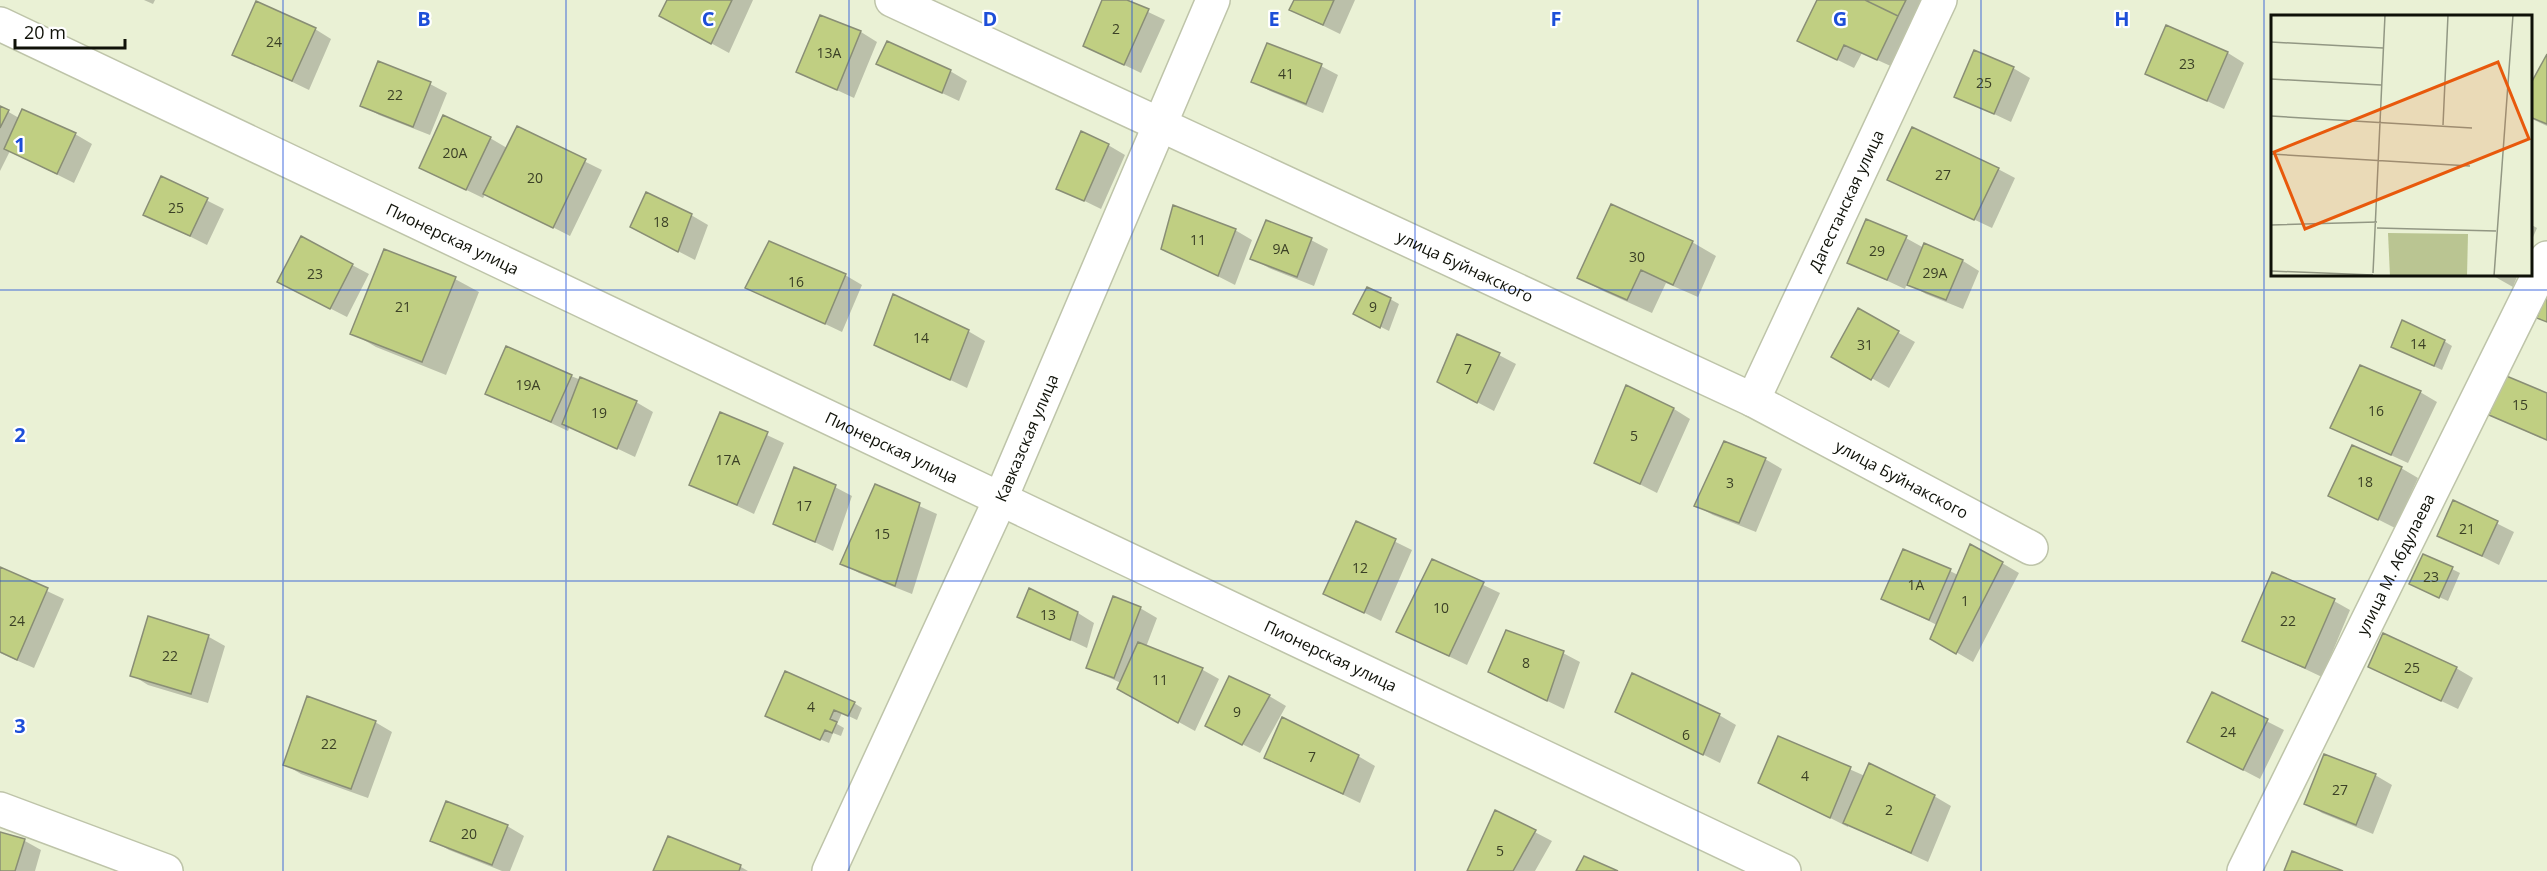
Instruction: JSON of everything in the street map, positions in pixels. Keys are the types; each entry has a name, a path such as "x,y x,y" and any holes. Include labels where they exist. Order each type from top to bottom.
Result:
{"street":[{"name":"улица Буйнакского","path":"892,0 1753,400 2031,548"},
{"name":"Кавказская улица","path":"829,871 1000,500 1213,0"},
{"name":"Дагестанская улица","path":"1753,400 1940,0"},
{"name":"Пионерская улица","path":"0,24 1784,871"},
{"name":"улица М. Абдулаева","path":"2244,871 2547,258"},
{"path":"0,809 166,871"}],"building":[{"path":"667,0 732,0 711,44 659,16"},
{"path":"1102,0 1127,0 1149,9 1124,65 1083,46"},
{"path":"1294,0 1334,0 1323,25 1289,10"},
{"path":"1817,0 1865,0 1898,16 1877,60 1844,45 1837,60 1797,41"},
{"path":"1865,0 1906,0 1898,16"},
{"path":"256,1 316,28 292,81 232,55"},
{"path":"820,15 861,31 837,90 796,72"},
{"path":"2166,25 2228,52 2207,101 2145,74"},
{"path":"887,41 951,70 942,93 876,64"},
{"path":"1267,43 1322,64 1306,104 1251,82"},
{"path":"1974,50 2014,67 1994,114 1954,97"},
{"path":"2547,54 2547,124 2532,118 2532,81"},
{"path":"378,61 431,82 413,127 360,106"},
{"path":"0,106 9,110 0,128"},
{"path":"22,109 76,133 57,174 4,149"},
{"path":"443,115 491,137 466,190 419,168"},
{"path":"517,126 586,159 553,228 483,194"},
{"path":"1912,127 1999,168 1974,220 1887,180"},
{"path":"1081,131 1109,144 1084,201 1056,189"},
{"path":"161,176 208,198 190,236 143,215"},
{"path":"646,192 692,214 678,252 630,227"},
{"path":"1611,204 1693,241 1673,285 1641,270 1627,300 1577,278"},
{"path":"1173,205 1236,229 1218,276 1161,249"},
{"path":"1866,219 1907,236 1887,280 1847,263"},
{"path":"1266,220 1312,238 1297,277 1250,259"},
{"path":"301,236 353,264 330,309 277,282"},
{"path":"769,241 846,274 825,324 745,288"},
{"path":"1924,243 1963,260 1946,300 1907,285"},
{"path":"384,249 456,277 422,362 350,334"},
{"path":"1367,287 1391,298 1380,328 1353,314"},
{"path":"2547,289 2547,322 2537,318"},
{"path":"893,294 969,330 950,380 874,345"},
{"path":"1858,308 1899,331 1871,380 1831,357"},
{"path":"2402,320 2445,340 2434,366 2391,347"},
{"path":"1457,334 1500,353 1477,403 1437,382"},
{"path":"506,346 572,375 551,422 485,394"},
{"path":"2360,365 2421,391 2391,455 2330,428"},
{"path":"2504,375 2547,393 2547,440 2489,415"},
{"path":"580,377 637,401 617,449 562,424"},
{"path":"1626,385 1674,408 1640,484 1594,463"},
{"path":"720,412 768,432 737,505 689,485"},
{"path":"1724,441 1766,458 1739,523 1694,506"},
{"path":"2352,445 2402,467 2378,520 2328,496"},
{"path":"794,467 836,485 815,542 773,524"},
{"path":"875,484 920,503 895,586 840,564"},
{"path":"2453,500 2498,521 2482,556 2437,536"},
{"path":"1356,521 1396,539 1364,613 1323,594"},
{"path":"1970,544 2003,562 1956,654 1930,639"},
{"path":"1903,549 1951,569 1929,620 1881,599"},
{"path":"2423,554 2453,567 2439,598 2409,584"},
{"path":"1432,559 1484,582 1449,656 1396,632"},
{"path":"0,567 48,588 17,660 0,652"},
{"path":"2272,572 2335,599 2305,668 2242,641"},
{"path":"1029,588 1078,612 1070,640 1017,617"},
{"path":"1113,596 1141,607 1114,678 1086,668"},
{"path":"148,616 209,635 191,694 130,676"},
{"path":"1506,630 1564,651 1547,701 1488,672"},
{"path":"2383,633 2457,667 2441,701 2368,667"},
{"path":"1138,642 1203,668 1178,723 1117,689"},
{"path":"785,671 855,702 848,716 834,710 830,719 837,722 832,733 825,730 820,740 765,716"},
{"path":"1632,673 1720,714 1703,755 1615,712"},
{"path":"1229,676 1270,695 1242,745 1205,726"},
{"path":"2212,692 2268,719 2243,770 2187,742"},
{"path":"307,696 376,721 351,789 283,765"},
{"path":"1282,717 1359,755 1343,794 1264,758"},
{"path":"1778,736 1851,767 1830,818 1758,783"},
{"path":"2324,754 2376,774 2356,825 2304,804"},
{"path":"1869,763 1935,795 1911,853 1843,823"},
{"path":"446,801 508,825 492,865 430,841"},
{"path":"1495,810 1536,830 1513,871 1467,871"},
{"path":"0,832 25,839 15,871 0,871"},
{"path":"668,836 741,865 739,871 653,871"},
{"path":"2292,851 2343,871 2284,871"},
{"path":"1584,856 1618,871 1576,871"}]}
